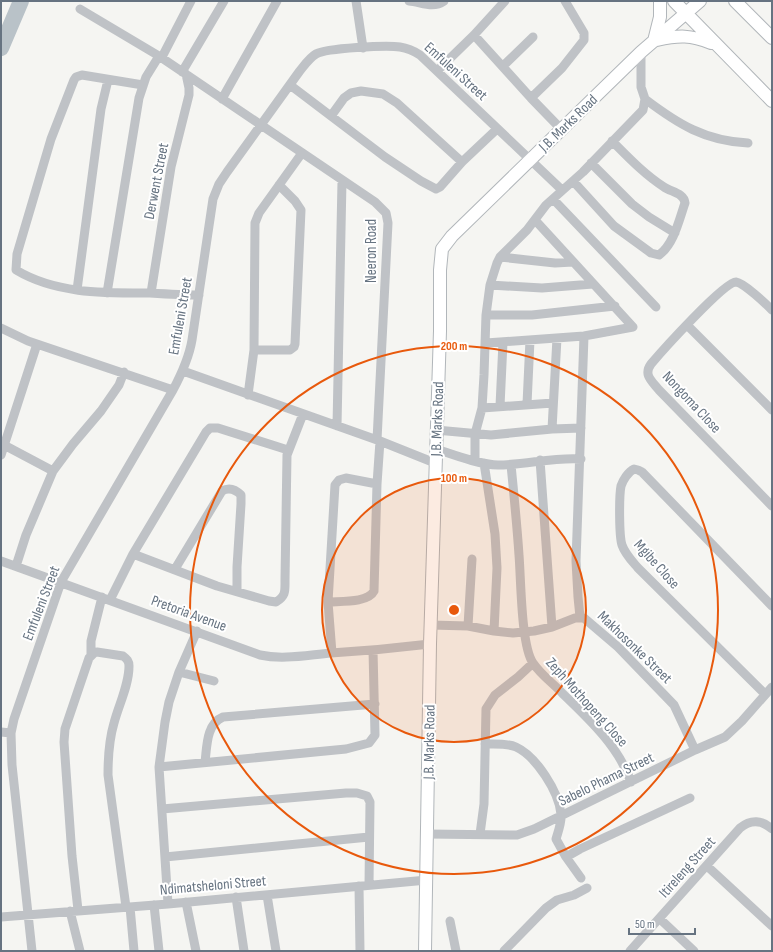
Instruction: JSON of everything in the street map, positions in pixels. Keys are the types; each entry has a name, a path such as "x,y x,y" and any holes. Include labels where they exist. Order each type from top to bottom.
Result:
{"street":[{"path":"107,294 139,98 150,69 160,56 191,1"},
{"path":"184,73 224,1"},
{"path":"222,99 277,1"},
{"path":"356,1 363,48"},
{"path":"409,1 436,5 444,1"},
{"path":"437,71 505,1"},
{"path":"531,98 562,68 584,40 584,33 565,1"},
{"path":"660,1 660,17 654,41 682,35 697,38 716,45"},
{"path":"674,1 772,100"},
{"path":"686,13 694,1"},
{"path":"686,13 700,1"},
{"path":"735,1 772,38"},
{"name":"Neeron Road","path":"80,10 160,56 375,202 386,213 388,223 377,484 375,587 372,596 364,600 328,602"},
{"name":"J.B. Marks Road","path":"425,951 430,644 440,270 442,249 452,236 641,52 686,13"},
{"path":"474,34 561,130"},
{"path":"503,66 533,37"},
{"name":"Emfuleni Street","path":"32,951 12,765 11,733 14,719 61,582 183,371 191,348 211,209 215,191 227,172 309,59 316,54 328,50 395,46 408,49 420,55 562,190"},
{"path":"494,632 498,568 496,534 475,434 482,408 486,343 486,315 490,285 500,257 536,220 546,205 573,181 642,110 645,99 641,87 641,52"},
{"name":"Derwent Street","path":"151,293 171,167 189,95 189,88 184,73"},
{"path":"143,85 82,75 76,77 53,133 18,254 15,266 16,270 42,282 77,290 107,294 151,293 199,295"},
{"path":"77,290 101,109 108,80"},
{"path":"290,85 385,157 436,189 440,187 462,162 497,129"},
{"path":"330,116 344,98 351,93 361,91 382,94 396,103 462,162"},
{"path":"645,99 680,124 695,132 748,143"},
{"path":"573,181 614,226 651,253 659,255 663,252 675,233 685,203 683,198 656,181 612,141"},
{"path":"248,395 254,350 254,235 256,223 259,213 302,153"},
{"path":"591,163 632,204 649,217 675,233"},
{"path":"338,426 342,181"},
{"path":"254,350 290,350 296,344 301,210 296,201 279,185"},
{"path":"553,199 656,308"},
{"path":"486,343 584,336 633,327 616,306 593,284 536,220"},
{"path":"500,257 555,263 573,262"},
{"name":"Nongoma Close","path":"771,307 740,283 732,283 724,288 687,325 651,364 647,370 647,373 659,390 772,506"},
{"path":"490,285 542,288 593,284"},
{"path":"486,315 532,315 616,306"},
{"path":"687,325 772,410"},
{"path":"1,328 37,344 124,372 173,390"},
{"path":"580,617 576,561 581,459 584,336"},
{"path":"552,429 557,338"},
{"path":"527,404 530,340"},
{"path":"500,406 503,342"},
{"path":"1,455 37,344"},
{"path":"183,371 338,426 435,463"},
{"path":"16,566 29,528 53,471 112,395 119,385 124,372"},
{"path":"482,408 553,403"},
{"path":"133,554 217,586 276,602 282,598 284,594 286,462 288,450 303,414"},
{"path":"80,951 74,911 72,856 64,742 68,718 91,655 91,641 106,599 154,516 180,477 206,432 210,428 218,428 288,450"},
{"path":"436,430 491,435 552,429 581,428"},
{"path":"4,445 53,471"},
{"path":"436,450 497,465 511,465 540,460 566,458 581,459"},
{"path":"540,460 552,627"},
{"name":"Zeph Mothopeng Close","path":"511,465 525,632 533,663 608,741 626,767 631,782"},
{"name":"Mgibe Close","path":"765,694 638,568 626,553 620,538 620,494 621,486 626,475 634,469 642,472 772,606"},
{"path":"332,653 328,602 335,485 339,480 346,478 377,484"},
{"path":"175,569 222,491 227,488 233,489 241,495 242,504 237,567 237,591"},
{"path":"468,626 472,559"},
{"name":"Pretoria Avenue","path":"1,561 260,655 270,657 288,657 430,644"},
{"name":"Makhosonke Street","path":"431,625 468,626 494,632 525,632 552,627 580,617 589,621 618,647 674,705 695,750"},
{"path":"168,904 159,767 166,717 179,672 197,631"},
{"path":"159,767 346,749 369,743 375,735 373,650"},
{"path":"91,655 97,652 123,656 129,664 128,675 108,749 108,775 134,951"},
{"name":"Zeph Mothopeng Close","path":"480,834 484,804 486,709 494,695 518,677 533,663"},
{"path":"179,672 214,680"},
{"name":"Sabelo Phama Street","path":"427,834 517,835 534,829 695,750 725,737 742,721 772,687"},
{"path":"205,762 209,732 215,721 223,717 375,704"},
{"path":"1,732 11,733"},
{"path":"485,744 510,745 516,747 522,750 538,765 547,778 558,802 562,816 556,839 566,857 581,878"},
{"path":"162,808 357,793 367,796 370,802 369,885"},
{"path":"566,857 580,849 690,798"},
{"name":"Itireleng Street","path":"630,951 740,828 747,823 754,821 766,824 772,829"},
{"path":"165,857 369,837"},
{"path":"707,866 772,926"},
{"name":"Ndimatsheloni Street","path":"1,917 168,904 427,880"},
{"path":"359,886 360,951"},
{"path":"504,951 546,908 557,900 588,888"},
{"path":"267,894 276,951"},
{"path":"236,897 244,951"},
{"path":"186,902 196,951"},
{"path":"154,905 159,951"},
{"path":"660,919 694,951"},
{"path":"450,921 456,951"}],"waterway":[{"path":"1,48 21,1"}]}
